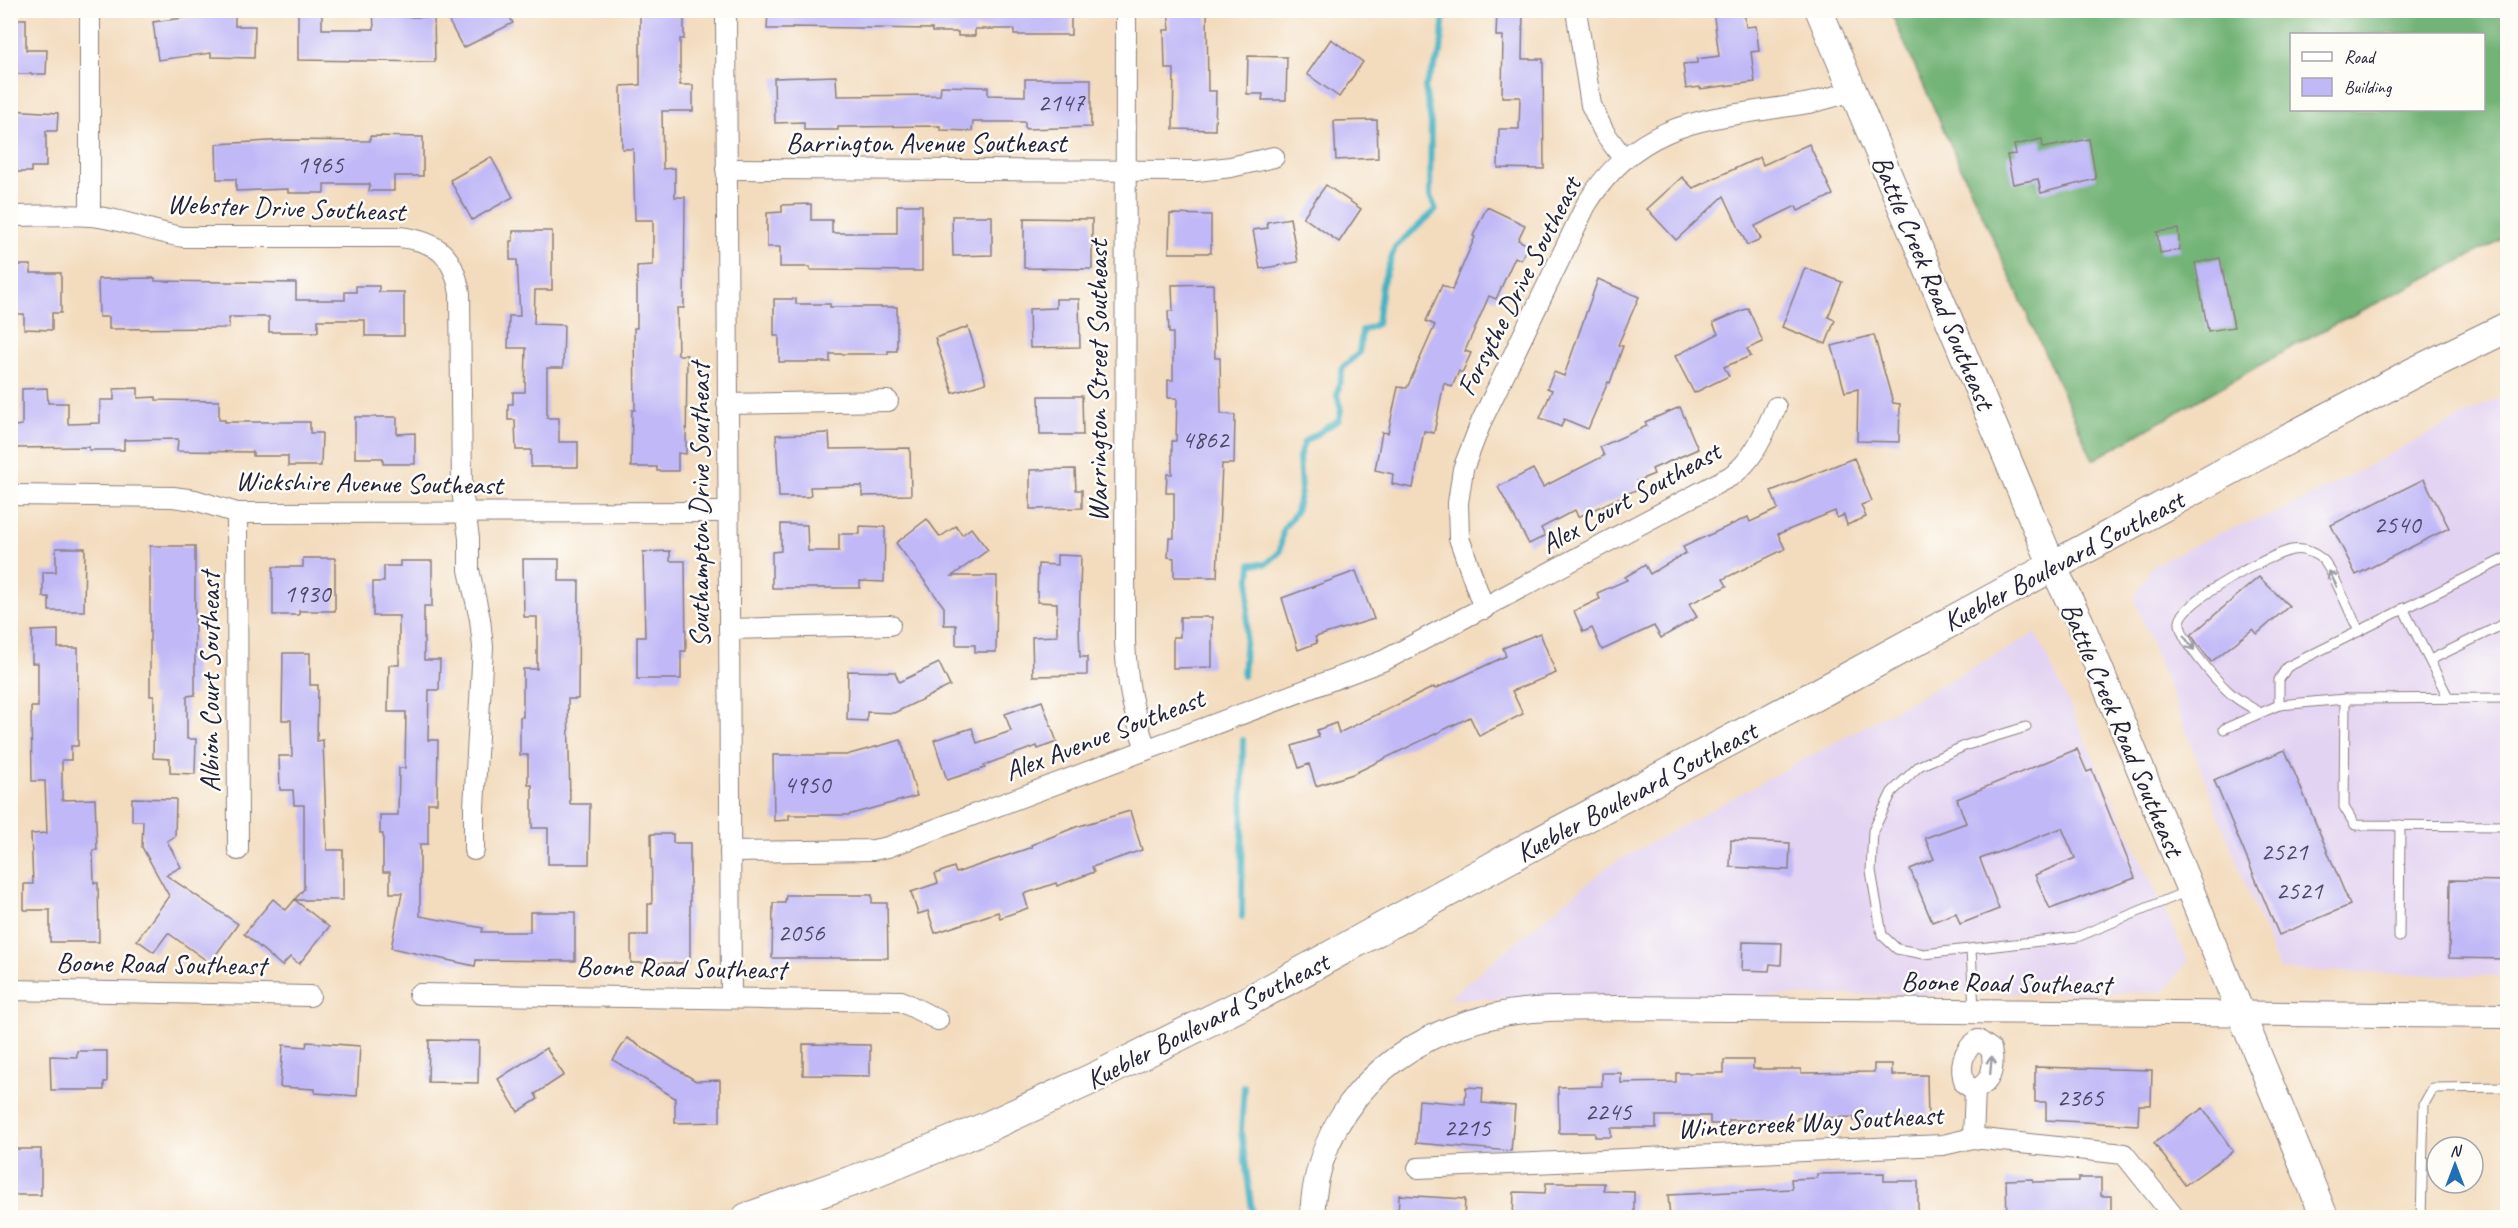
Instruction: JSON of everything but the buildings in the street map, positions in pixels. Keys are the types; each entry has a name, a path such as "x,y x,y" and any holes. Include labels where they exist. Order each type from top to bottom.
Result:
{"main road":[{"name":"Battle Creek Road Southeast","path":"1819,10 2052,565 2080,622 2325,1218"},
{"name":"Kuebler Boulevard Southeast","path":"747,1218 869,1175 987,1126 1096,1077 1217,1017 2052,565 2413,373 2508,327"}],"street":[{"path":"90,10 90,216"},
{"name":"Southampton Drive Southeast","path":"726,10 731,998"},
{"name":"Warrington Street Southeast","path":"1126,10 1126,660 1132,708 1146,749"},
{"path":"1576,10 1592,105 1604,132 1623,159"},
{"name":"Forsythe Drive Southeast","path":"1484,609 1459,538 1458,503 1463,469 1482,420 1586,206 1599,184 1623,159 1664,133 1710,117 1812,103 1853,91"},
{"name":"Barrington Avenue Southeast","path":"726,169 1197,171 1231,167 1274,157"},
{"name":"Webster Drive Southeast","path":"10,216 90,216 116,220 158,233 183,237 399,237 417,239 436,247 457,272 460,294 462,491 465,512"},
{"path":"727,404 888,401"},
{"name":"Alex Court Southeast","path":"1484,609 1743,468 1752,456 1776,407"},
{"name":"Wickshire Avenue Southeast","path":"10,495 173,497 195,500 237,513 728,512"},
{"path":"465,512 470,570 483,647 474,807 474,850"},
{"name":"Albion Court Southeast","path":"237,513 238,850"},
{"name":"Alex Avenue Southeast","path":"730,852 873,850 888,847 1384,660 1484,609"},
{"path":"729,629 890,625"},
{"name":"Boone Road Southeast","path":"10,990 310,996"},
{"name":"Boone Road Southeast","path":"419,994 901,1000 938,1020"},
{"name":"Boone Road Southeast","path":"1312,1218 1314,1187 1324,1152 1336,1125 1357,1094 1384,1068 1418,1044 1457,1027 1504,1014 1562,1009 1617,1008 2508,1016"},
{"path":"1974,1010 1978,1040 1991,1049 1993,1058 1992,1072 1986,1084 1975,1090"},
{"path":"1975,1090 1965,1084 1962,1075 1963,1059 1968,1046 1978,1040"},
{"path":"1973,1138 1975,1090"},
{"name":"Wintercreek Way Southeast","path":"1418,1168 1942,1145 1973,1138 2124,1155 2175,1218"}],"lane":[{"path":"2259,712 2229,693 2183,638 2180,622 2185,610 2219,584 2278,554 2294,549 2307,550 2324,560 2359,632"},
{"path":"2278,705 2280,681 2287,667 2508,556"},
{"path":"2403,608 2448,697"},
{"path":"2430,660 2508,622"},
{"path":"2224,729 2278,705 2345,699 2508,698"},
{"path":"2345,699 2344,807 2355,825 2508,826"},
{"path":"2026,728 1967,745 1919,766 1892,792 1873,831 1871,871 1882,934 1897,950 1924,954 2077,937 2190,891"},
{"path":"2399,937 2400,825"},
{"path":"1971,950 1974,1010"},
{"path":"2421,1218 2424,1104 2433,1088 2508,1087"}],"shaded area":[{"path":"2507,393 2507,977 2279,970 2134,598 2152,566 2219,533 2282,511"},
{"path":"2036,633 2188,961 2163,992 1447,999 1608,866"}],"green space":[{"path":"1890,11 2507,11 2507,237 2306,339 2093,460"}],"waterway":[{"path":"1243,676 1251,564 1266,564 1280,552 1283,529 1296,512 1301,491 1299,458 1304,442 1339,420 1341,410 1337,395 1343,367 1359,353 1362,331 1377,324 1382,285 1395,247 1436,210 1430,196 1431,124 1425,87 1441,52 1444,10"},
{"path":"1242,917 1243,740"},
{"path":"1244,1086 1241,1131 1253,1218"}]}
